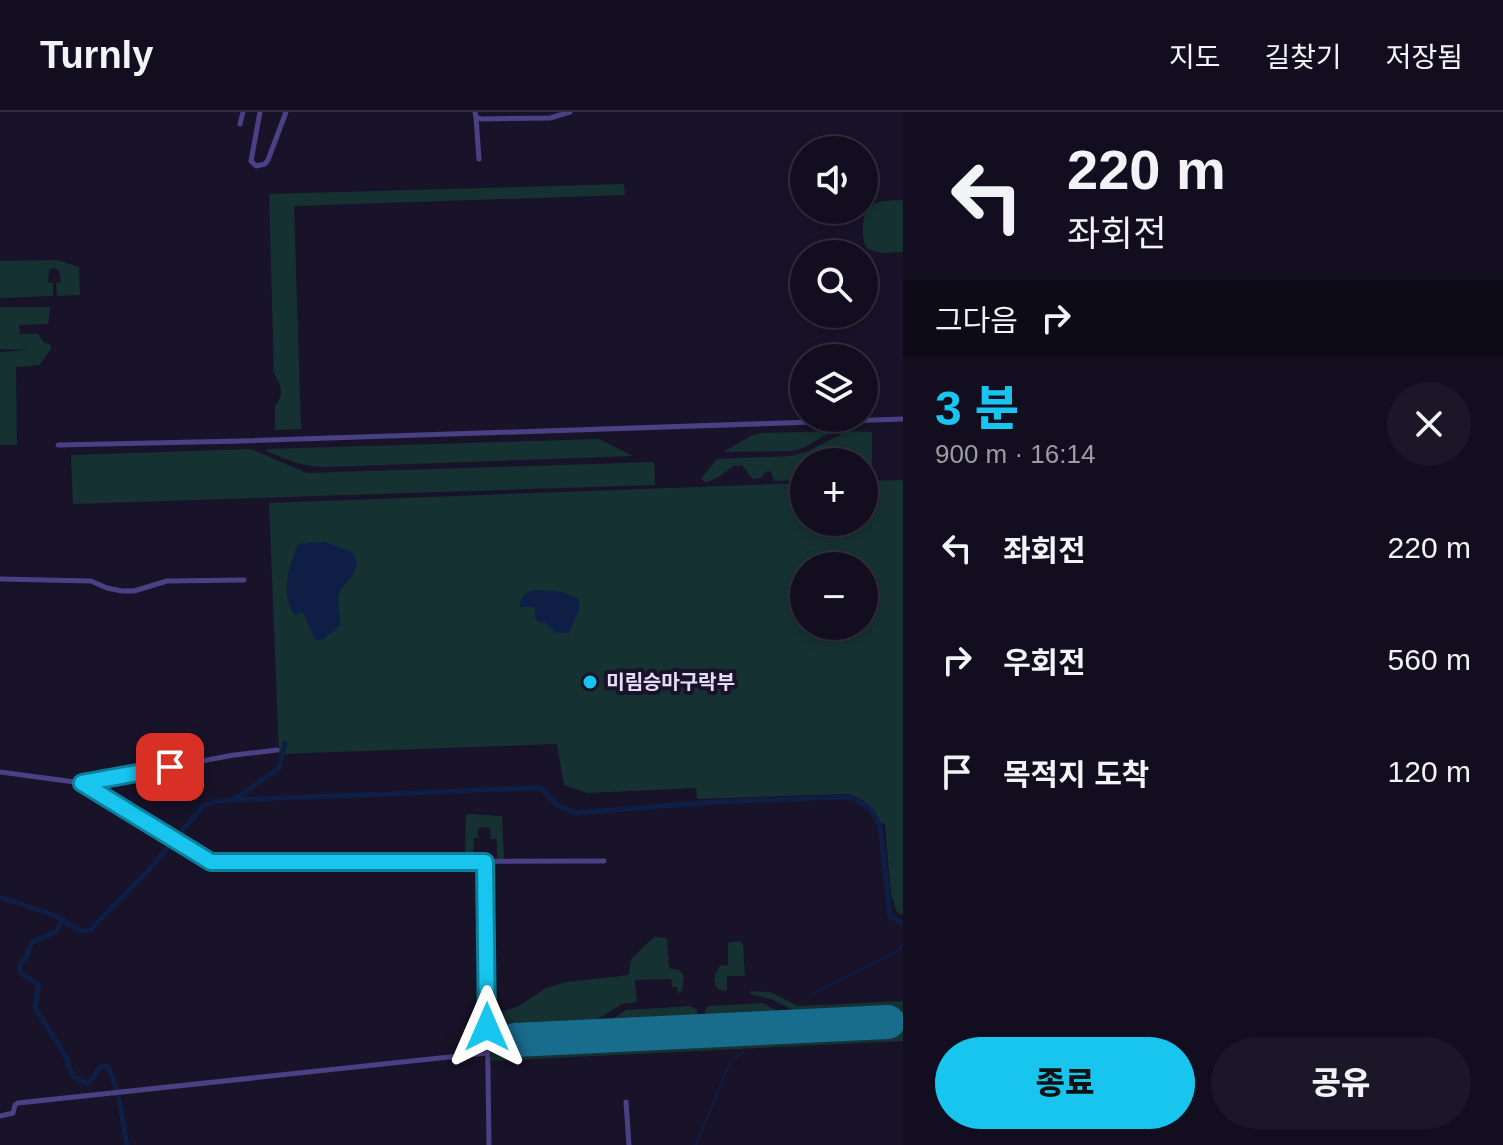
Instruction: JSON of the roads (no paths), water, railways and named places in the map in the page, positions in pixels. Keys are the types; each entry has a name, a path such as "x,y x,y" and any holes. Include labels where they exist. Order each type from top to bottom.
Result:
{"street":[{"path":"240,124 243,112"},
{"path":"260,112 251,161 256,166 268,160 286,112"},
{"path":"479,159 476,114 550,118 570,112"},
{"path":"58,445 903,419"},
{"path":"0,579 91,581 122,591 134,591 167,581 244,580"},
{"path":"0,772 82,783 277,750"},
{"path":"82,783 211,862 604,861"},
{"path":"485,862 489,1145"},
{"path":"0,1116 13,1113 18,1103 487,1053"},
{"path":"626,1102 629,1145"}],"water":[{"path":"325,542 352,552 357,562 354,573 339,595 340,626 322,640 315,640 303,612 294,615 287,597 287,580 298,544"},
{"path":"536,590 563,592 579,599 579,610 569,633 556,633 546,623 540,623 535,618 535,607 520,607 524,595"}],"waterway":[{"path":"0,897 54,915 81,931 90,930 148,871 203,806 233,800 279,768 285,743"},
{"path":"233,800 533,788 542,789 557,805 576,813 713,802 848,797 871,810 880,826 890,916 903,924"},
{"path":"62,920 57,931 31,943 27,956 20,964 20,972 39,985 35,1007 66,1057 73,1077 88,1084 101,1067 107,1066 118,1094 127,1145"},
{"path":"812,994 896,952 903,944"},
{"path":"696,1145 730,1062 744,1051"}],"place":[{"name":"미림승마구락부","path":"590,682"}]}
